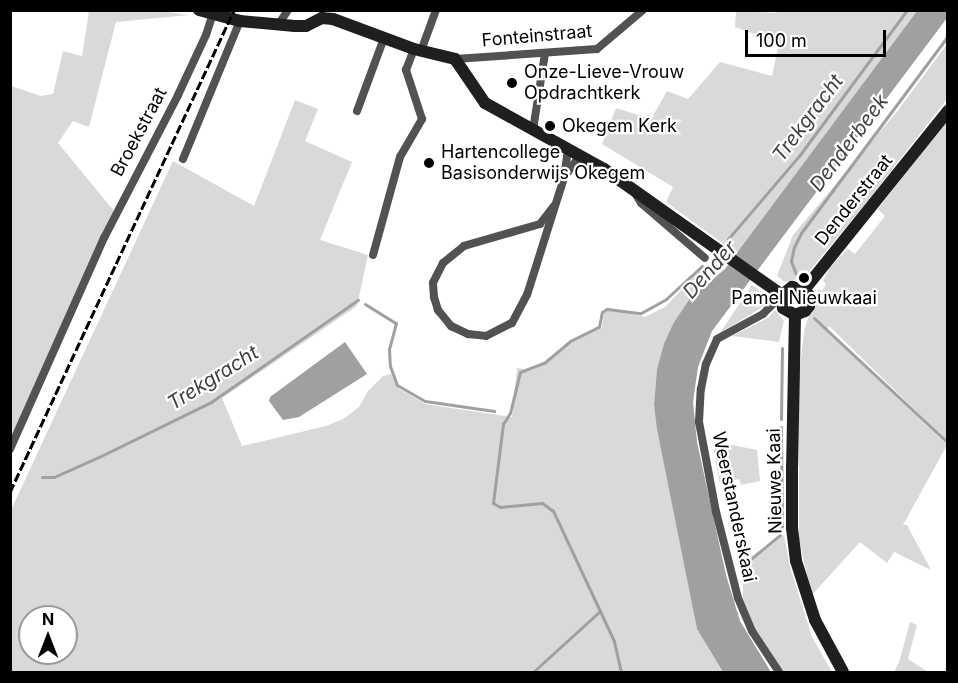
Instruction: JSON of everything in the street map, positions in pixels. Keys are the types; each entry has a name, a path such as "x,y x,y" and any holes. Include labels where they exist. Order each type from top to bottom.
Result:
{"main road":[{"path":"199,10 240,21 306,26 320,14 418,50 455,58 485,103 574,152 634,190 782,295"},
{"name":"Denderstraat","path":"804,290 948,111"},
{"path":"782,295 792,287 804,290"},
{"name":"Nieuwe Kaai","path":"804,290 808,294 808,306 805,311 795,315 792,475 795,549 815,620 843,672"},
{"path":"782,295 783,308 795,315"}],"street":[{"path":"278,25 288,10"},
{"path":"373,255 400,157 422,119 406,70 436,10"},
{"name":"Fonteinstraat","path":"455,58 597,49 643,10"},
{"name":"Broekstraat","path":"10,449 127,190 183,85 206,35 213,12"},
{"path":"183,159 240,21"},
{"path":"357,111 384,38"},
{"path":"533,130 545,52"},
{"path":"554,206 540,224 464,246 443,263 434,283 434,297 438,310 451,326 468,334 486,336 512,323 527,295 554,206 574,152"},
{"path":"634,190 641,202 705,258"},
{"name":"Weerstanderskaai","path":"779,672 752,631 738,598 716,512 699,422 701,389 706,364 717,339 763,314 782,295"}],"shaded area":[{"path":"777,10 917,11 737,254 666,202 673,187 602,144 616,108 651,119 667,91 688,99 720,62 772,76 779,43 735,27 736,11 776,13"},
{"path":"89,11 162,11 189,15 116,22 89,127 73,121 58,143 114,211 11,445 11,86 41,96 53,94 63,51 82,56"},
{"path":"947,44 947,99 811,269 801,278 785,282 777,276 793,235 899,109"},
{"path":"295,100 318,109 305,141 352,162 320,240 368,255 357,306 222,398 242,446 326,426 343,419 359,407 368,391 383,376 391,374 398,388 425,404 512,417 517,368 532,370 543,365 572,341 602,328 604,313 613,309 645,317 665,307 703,267 713,277 691,297 674,322 657,369 654,405 697,629 723,672 11,672 11,510 173,161 254,206"},
{"path":"947,120 947,441 829,326 827,331 947,445 903,525 907,525 931,570 894,552 887,563 860,542 811,596 799,538 799,376 804,331 814,299 819,289 822,291 826,284 823,281 830,267 848,249 855,254 885,216 878,209"},
{"path":"752,285 764,293 766,305 720,333"},
{"path":"775,310 784,321 779,342 732,336 768,318"},
{"path":"733,445 757,450 760,481 741,485 739,479 720,484 713,446"},
{"path":"784,535 790,567 812,637 832,672 784,672 772,658 757,633 743,600 743,568"},
{"path":"910,622 917,625 908,659 928,672 894,672"}],"water":[{"path":"917,11 947,11 947,18 712,331 698,367 693,402 697,442 726,575 740,621 771,672 723,672 697,629 657,429 654,405 657,369 664,344 674,322 691,297 725,269"},
{"path":"345,342 367,374 299,417 283,420 269,401 270,397"}],"waterway":[{"name":"Trekgracht","path":"728,239 799,156 907,10"},
{"name":"Denderbeek","path":"796,274 791,261 794,247 801,233 948,36"},
{"name":"Trekgracht","path":"621,672 614,641 553,511 542,503 500,507 493,503 503,424 510,413 520,372 544,363 570,341 599,327 602,312 607,309 641,313 666,299 702,266"},
{"name":"Trekgracht","path":"42,477 54,477 211,402 358,300"},
{"name":"Trekgracht","path":"365,304 396,323 389,349 390,366 397,385 425,401 494,411"},
{"path":"814,318 948,443"},
{"path":"781,419 782,348"},
{"path":"742,566 780,535 782,526 781,427"},
{"path":"533,672 600,611"}],"railway":[{"path":"10,492 234,10"}],"place":[{"name":"Onze-Lieve-Vrouw Opdrachtkerk","path":"512,83"},
{"name":"Okegem Kerk","path":"550,126"},
{"name":"Hartencollege Basisonderwijs Okegem","path":"429,163"},
{"name":"Pamel Nieuwkaai","path":"804,278"}],"water label":[{"name":"Dender","path":"710,270"}]}
